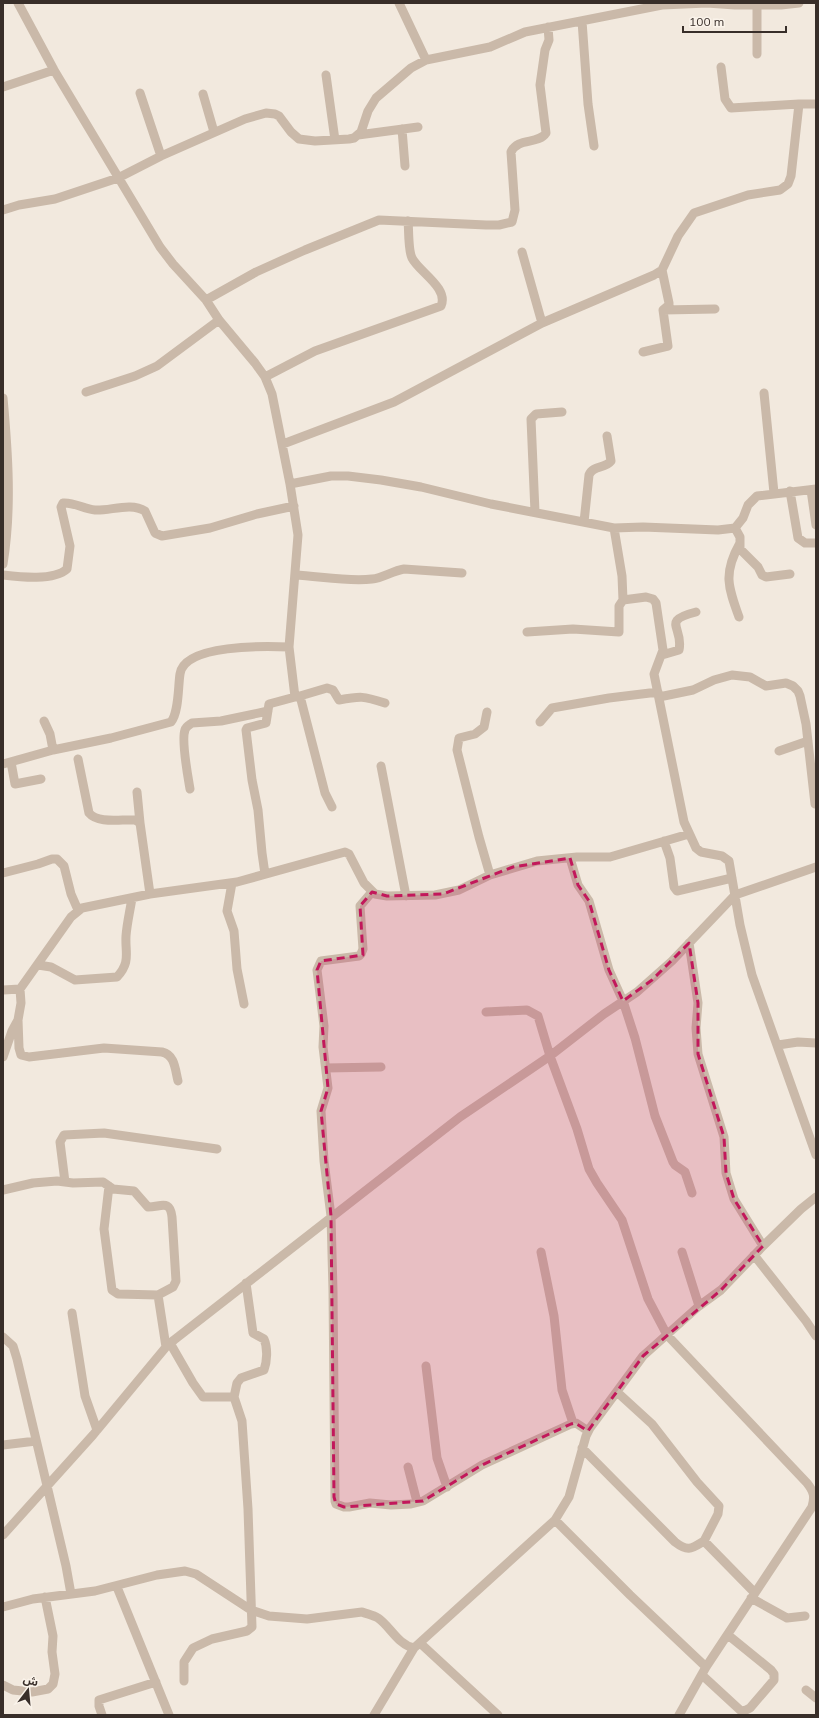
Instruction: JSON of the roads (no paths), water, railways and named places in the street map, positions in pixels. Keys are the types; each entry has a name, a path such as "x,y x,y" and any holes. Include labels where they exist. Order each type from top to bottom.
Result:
{"street":[{"path":"18,3 54,70 160,247 172,264 206,300 219,320 255,362 265,377 272,394 283,444 298,535 289,646 297,697 325,793 332,807"},
{"path":"399,3 426,60"},
{"path":"358,135 364,125 368,111 373,102 400,77 420,62 426,60 480,50 526,32 654,6 682,3 735,5 799,3"},
{"path":"757,4 757,54"},
{"path":"582,21 588,104 594,146"},
{"path":"206,300 256,272 379,220 486,225 508,224 514,220 515,210 511,152 516,145 542,137 546,133 540,85 545,50 549,43 548,28"},
{"path":"721,67 725,99 731,108 816,104"},
{"path":"3,87 54,70"},
{"path":"326,76 335,140"},
{"path":"140,93 161,156"},
{"path":"203,94 214,132"},
{"path":"283,444 394,402 542,323 645,280 662,270 678,236 694,213 748,195 780,190 788,184 791,176 796,144 799,104"},
{"path":"3,210 19,205 55,199 118,178 161,156 214,132 245,119 270,113 279,116 291,132 299,139 315,141 349,139 358,135 418,127"},
{"path":"402,129 405,166"},
{"path":"265,377 315,350 441,306 442,304 438,287 412,256 408,221"},
{"path":"522,252 542,323"},
{"path":"662,270 669,303 669,305 663,310"},
{"path":"663,310 715,309"},
{"path":"643,352 668,346 663,310"},
{"path":"86,392 135,376 157,366 219,320"},
{"path":"764,393 774,493"},
{"path":"3,398 9,478 3,564"},
{"path":"536,512 531,420 536,414 562,412"},
{"path":"584,522 588,475 590,471 607,465 611,461 607,436"},
{"path":"290,484 330,476 368,478 421,487 491,504 614,528 643,527 718,530 736,528 743,518 748,505 757,496 813,489 816,525"},
{"path":"790,491 798,538 805,543 816,543"},
{"path":"3,575 32,578 63,573 67,569 70,546 61,506 63,502 94,510 131,507 142,509 145,511 154,533 162,536 210,528 257,514 294,506"},
{"path":"527,632 573,629 619,632 619,606 622,600 622,576 614,528"},
{"path":"736,528 739,532 740,549 758,567 762,575 766,577 776,577 790,574"},
{"path":"739,617 730,595 728,578 734,553 740,543"},
{"path":"295,576 366,580 380,578 394,571 404,569 462,573"},
{"path":"622,600 646,597 653,599 656,603 661,633 662,655 655,668 654,674 684,822 688,834 696,848 701,852 722,856 729,861 734,895 747,957 760,998 816,1155"},
{"path":"662,655 679,650 676,626 677,620 681,616 696,612"},
{"path":"41,779 15,784 7,763 53,750 111,738 170,722 176,714 180,672 187,661 194,657 214,651 234,648 289,646"},
{"path":"540,722 552,708 609,698 659,695 693,690 714,680 732,675 750,677 766,686 790,684 798,691 806,724 815,804"},
{"path":"265,874 258,810 252,780 247,728 265,724 269,704 327,688 332,690 339,700 354,696 366,696 385,703"},
{"path":"190,789 185,743 185,732 188,726 192,723 221,721 268,711"},
{"path":"487,712 484,727 475,734 459,738 457,750 490,875"},
{"path":"44,721 50,734 53,750"},
{"path":"779,751 808,741"},
{"path":"78,760 89,813 100,819 135,820 140,823"},
{"path":"381,766 406,896"},
{"path":"137,792 150,894"},
{"path":"178,1081 172,1057 168,1053 162,1052 104,1048 29,1057 21,1055 19,1048 18,1020 21,1003 20,989 71,917 78,910 150,894 232,883 345,852 349,854 356,870 372,892 380,895 435,895 450,893 490,875 538,861 570,858 610,857 688,834"},
{"path":"664,841 670,858 674,887 677,891 732,878"},
{"path":"570,858 578,885 589,901 609,970 623,1001 636,1038 655,1116 673,1162 685,1172 692,1194"},
{"path":"3,873 57,859 62,862 64,866 71,894 78,910"},
{"path":"3,1535 97,1430 168,1345 331,1216 460,1117 550,1056 652,980 690,943 734,895 816,867"},
{"path":"232,883 227,911 234,931 237,969 244,1004"},
{"path":"372,892 360,906 363,949 361,954 359,956 326,959 321,961 318,967 324,1026 323,1046 328,1088 322,1111 324,1161 331,1216 334,1291 332,1308 336,1504 344,1507 370,1503 391,1505 417,1502 429,1498 482,1465 573,1423 576,1423 588,1431"},
{"path":"38,965 51,967 75,980 117,977 125,967 127,959 126,935 132,898"},
{"path":"690,943 698,1003 696,1028 698,1054 724,1137 726,1173 734,1199 763,1246"},
{"path":"3,990 20,989"},
{"path":"486,1012 527,1010 538,1016 550,1056 577,1129 589,1169 597,1184 622,1220 648,1299 667,1334 807,1483 812,1489 815,1497 814,1509 753,1595 704,1671 680,1715"},
{"path":"3,1057 12,1031 18,1020"},
{"path":"778,1046 798,1042 816,1043"},
{"path":"326,1068 381,1067"},
{"path":"65,1182 60,1142 64,1135 104,1133 217,1149"},
{"path":"3,1190 38,1182 103,1182 109,1186 115,1190 134,1191 148,1207 166,1205 171,1209 176,1284 174,1287 158,1295 118,1294 112,1290 104,1228 109,1186"},
{"path":"374,1715 417,1646 555,1520 568,1497 588,1431 637,1362 699,1306 721,1290 801,1208 816,1197"},
{"path":"541,1252 554,1316 562,1390 573,1423"},
{"path":"682,1252 699,1306"},
{"path":"754,1255 816,1336"},
{"path":"184,1681 184,1662 193,1648 212,1639 251,1630 253,1622 251,1610 248,1509 242,1421 234,1397 237,1384 242,1378 262,1372 266,1363 264,1340 255,1336 252,1329 246,1283"},
{"path":"158,1295 168,1345 203,1397 234,1397"},
{"path":"72,1313 85,1396 97,1430"},
{"path":"3,1337 10,1342 16,1355 71,1594"},
{"path":"426,1366 437,1458 447,1487"},
{"path":"582,1448 682,1547 693,1548 704,1541 718,1514 719,1506 697,1482 652,1424 617,1392"},
{"path":"3,1446 36,1441"},
{"path":"408,1467 417,1502"},
{"path":"555,1520 630,1595 740,1710 744,1711 750,1708 774,1680 774,1674 728,1635"},
{"path":"704,1541 753,1595 788,1618 805,1616"},
{"path":"3,1606 45,1597 117,1587 173,1572 190,1571 251,1610 269,1616 307,1619 362,1612 378,1618 406,1645 417,1646 498,1715"},
{"path":"117,1587 169,1715"},
{"path":"3,1686 13,1690 32,1692 48,1689 53,1684 56,1674 52,1652 53,1636 45,1597"},
{"path":"102,1715 99,1706 100,1700 156,1682"},
{"path":"806,1690 816,1698"}]}
